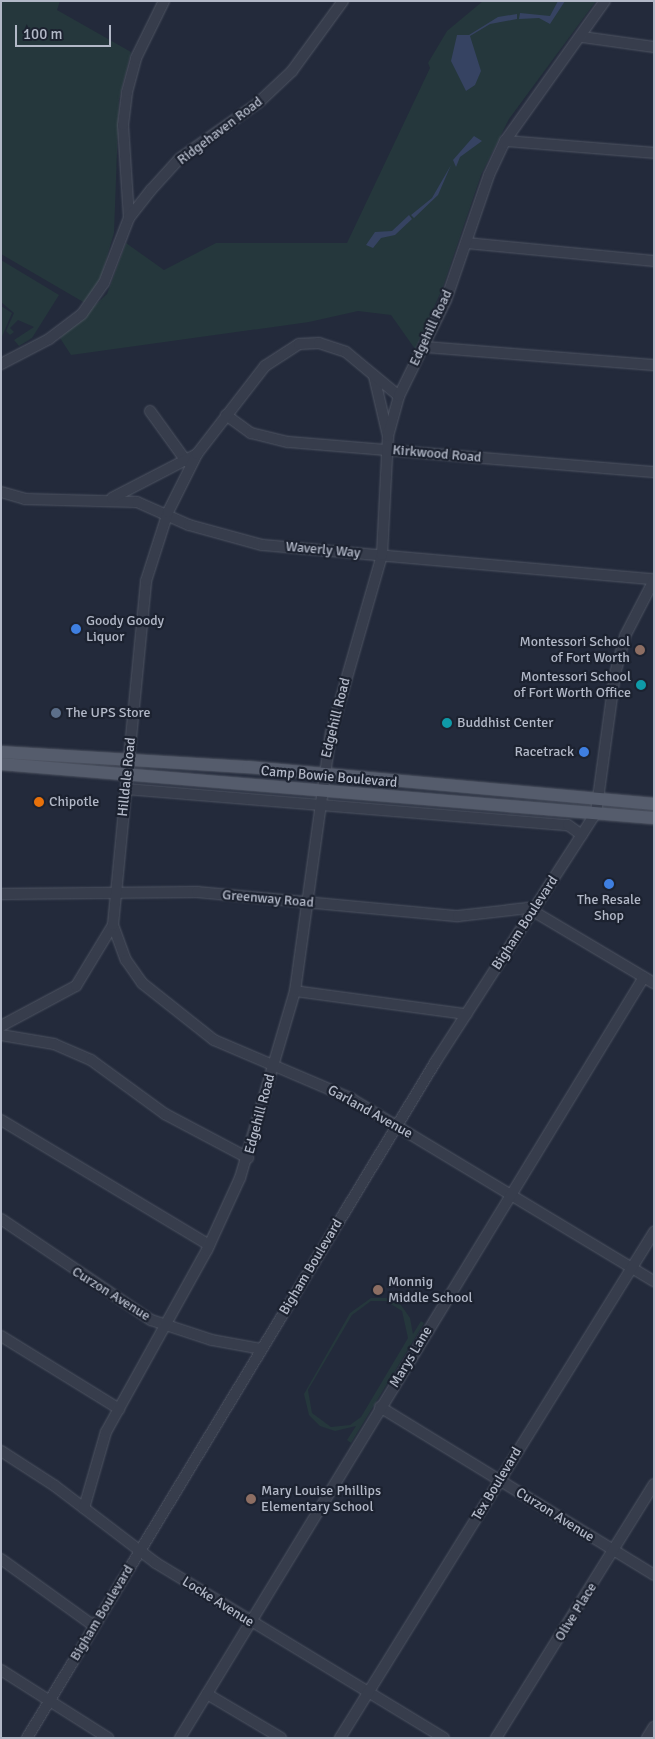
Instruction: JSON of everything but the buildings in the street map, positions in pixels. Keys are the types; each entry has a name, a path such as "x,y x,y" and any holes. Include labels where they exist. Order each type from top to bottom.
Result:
{"main road":[{"name":"Camp Bowie Boulevard","path":"2,756 129,758 466,786 654,804"},
{"name":"Camp Bowie Boulevard","path":"2,756 128,772 322,792 654,818"},
{"path":"465,802 466,786"}],"street":[{"path":"129,218 123,125 127,92 136,58 164,1"},
{"name":"Ridgehaven Road","path":"1,364 49,339 82,314 104,282 129,218 180,158 258,103 292,71 343,1"},
{"name":"Edgehill Road","path":"84,1508 96,1458 119,1409 209,1245 248,1158 295,991 310,902 323,806 323,774 336,708 382,555 388,436 398,396 424,347 505,141 530,102 582,37 605,1"},
{"path":"582,37 654,47"},
{"path":"505,141 654,153"},
{"path":"466,243 654,261"},
{"name":"Hilldale Road","path":"1,1026 76,986 113,925 119,890 126,788 146,581 168,512 197,454 265,366 299,344 319,343 346,352 398,396"},
{"path":"424,347 654,365"},
{"path":"373,375 388,436"},
{"path":"150,411 186,460"},
{"name":"Kirkwood Road","path":"226,415 251,433 268,438 654,472"},
{"name":"Hilldale Road","path":"112,498 197,454"},
{"name":"Waverly Way","path":"1,492 62,502 112,498 168,512 189,525 240,541 654,580"},
{"name":"Bigham Boulevard","path":"27,1738 396,1126 596,813 601,800 615,674 625,636 654,580"},
{"path":"126,788 323,806 568,825 582,834"},
{"name":"Greenway Road","path":"1,894 119,890 310,902 458,916 533,910"},
{"path":"533,910 654,983"},
{"name":"Garland Avenue","path":"113,925 126,960 167,1006 241,1055 274,1064 339,1092 654,1281"},
{"name":"Marys Lane","path":"180,1738 644,977"},
{"path":"295,991 466,1014"},
{"path":"1,1035 54,1044 91,1060 165,1114 248,1158"},
{"path":"1,1120 209,1245"},
{"name":"Curzon Avenue","path":"1,1219 121,1304 166,1326 261,1349"},
{"name":"Tex Boulevard","path":"340,1738 654,1232"},
{"path":"1,1336 119,1409"},
{"name":"Curzon Avenue","path":"380,1408 654,1575"},
{"name":"Locke Avenue","path":"1,1451 84,1508 139,1552 250,1622 444,1738"},
{"name":"Olive Place","path":"496,1738 654,1484"},
{"path":"1,1560 94,1626"},
{"path":"1,1670 108,1738"},
{"path":"207,1694 281,1738"},
{"path":"647,1738 654,1727"}],"shaded area":[{"path":"1,1 60,1 57,10 131,52 119,99 114,233 101,277 85,303 1,254"},
{"path":"483,1 596,1 509,119 481,175 443,287 415,349 391,315 358,311 309,322 71,355 60,338 107,294 126,243 164,270 216,243 347,243 430,68 428,63 447,31"},
{"path":"1,260 59,295 32,338 19,346 14,340 34,327 18,320 10,328 14,332 10,335 6,331 14,313 1,302"},
{"path":"1,306 12,313 1,339"},
{"path":"371,1298 386,1298 401,1305 410,1318 413,1334 421,1321 424,1323 351,1443 347,1440 356,1426 335,1431 320,1426 309,1415 304,1394 350,1313","holes":["371,1301 386,1301 402,1311 408,1338 361,1417 350,1425 331,1427 312,1413 308,1390 352,1315"]}],"water":[{"path":"558,1 565,1 550,24 539,18 519,19 520,13 550,16"},
{"path":"517,14 517,19 490,24 470,36 481,71 475,85 466,91 451,61 457,35 469,35 498,17"},
{"path":"474,136 482,141 460,157 456,167 453,160"},
{"path":"451,165 438,195 414,218 411,215 432,198"},
{"path":"409,215 412,219 395,235 381,238 373,248 366,245 375,232 392,231"}],"place":[{"name":"Goody Goody Liquor","path":"76,629"},
{"name":"Montessori School of Fort Worth","path":"640,650"},
{"name":"Montessori School of Fort Worth Office","path":"641,685"},
{"name":"The UPS Store","path":"56,713"},
{"name":"Buddhist Center","path":"447,723"},
{"name":"Racetrack","path":"584,752"},
{"name":"Chipotle","path":"39,802"},
{"name":"The Resale Shop","path":"609,884"},
{"name":"Monnig Middle School","path":"378,1290"},
{"name":"Mary Louise Phillips Elementary School","path":"251,1499"}]}
